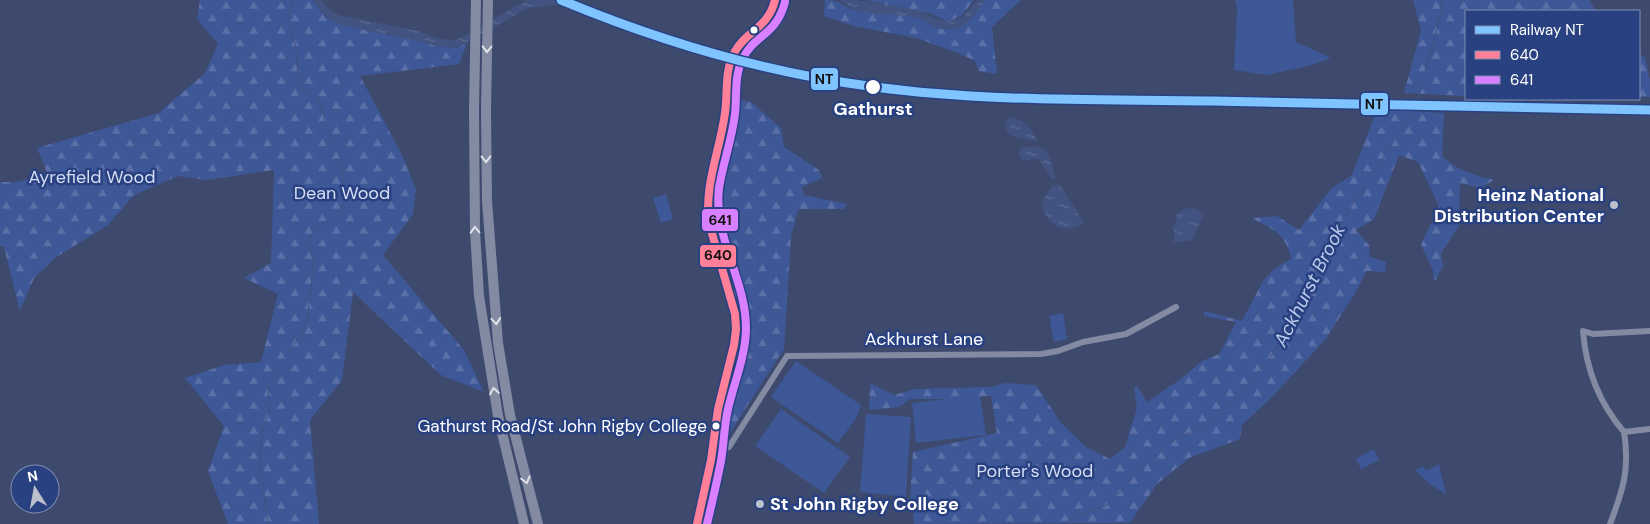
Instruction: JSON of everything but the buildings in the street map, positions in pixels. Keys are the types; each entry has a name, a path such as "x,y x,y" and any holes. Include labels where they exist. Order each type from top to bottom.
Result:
{"highway":[{"path":"476,0 474,110 475,231 479,296 498,416 524,524"},
{"path":"488,0 487,211 498,343 510,415 538,524"}],"main road":[{"path":"697,524 712,451 718,409 734,345 736,322 710,227 708,203 711,175 724,114 729,70 733,54 740,44 768,19 775,0"}],"street":[{"name":"Ackhurst Lane","path":"712,451 729,447 787,356 1041,354 1058,351 1083,342 1126,334 1176,307"},
{"path":"1610,524 1623,490 1625,478 1627,458 1624,432 1606,408 1595,387 1587,359 1583,331 1593,334 1650,331"},
{"path":"1624,432 1650,429"}],"green space":[{"name":"Dean Wood","path":"200,0 313,0 327,18 364,30 437,46 456,48 467,43 459,64 360,76 402,155 416,189 413,214 383,255 464,350 484,392 441,375 353,292 342,380 310,420 319,524 228,524 208,471 224,426 185,378 224,365 261,362 278,294 244,278 271,263 274,170 207,180 178,176 134,195 108,225 55,258 34,278 20,311 4,247 0,246 0,182 15,182 48,175 37,148 159,113 205,73 218,44 197,19"},
{"path":"825,0 838,2 861,12 911,16 944,29 958,26 965,22 985,0 1021,0 992,27 997,74 979,71 975,61 916,38 854,26 824,16"},
{"path":"864,0 974,0 962,15 948,22 932,14"},
{"path":"1235,0 1293,0 1296,42 1331,58 1312,65 1267,75 1234,70 1237,9"},
{"path":"1413,0 1589,0 1595,10 1465,10 1465,96 1404,93 1421,30"},
{"path":"1640,54 1645,58 1650,81 1650,97 1640,97"},
{"path":"730,98 751,102 781,128 784,147 819,170 822,178 802,187 804,195 847,204 844,209 798,209 791,237 784,349 726,439 726,406 741,347 731,262 717,221 725,131"},
{"name":"Porter's Wood","path":"1383,109 1444,113 1442,156 1453,165 1466,171 1494,180 1481,188 1460,183 1459,226 1441,253 1444,264 1435,281 1433,270 1421,245 1439,206 1418,162 1399,155 1374,219 1356,230 1369,245 1370,257 1386,262 1385,272 1367,271 1325,340 1269,400 1242,425 1240,439 1189,458 1157,484 1130,523 914,524 913,502 910,499 913,452 997,433 991,396 910,399 899,407 869,410 870,383 894,395 915,389 991,387 1005,383 1036,385 1061,423 1086,447 1110,459 1125,447 1137,408 1134,387 1137,386 1147,402 1182,378 1202,361 1219,354 1236,322 1204,316 1204,311 1242,321 1263,281 1274,269 1291,259 1282,238 1266,225 1251,218 1277,216 1299,230 1331,189 1352,175 1376,112"},
{"path":"666,194 673,219 661,223 653,198"},
{"path":"1063,313 1067,339 1054,342 1049,316"},
{"path":"796,361 861,405 857,417 838,443 771,397"},
{"path":"980,395 986,435 916,443 912,403"},
{"path":"781,409 850,457 824,493 755,446"},
{"path":"866,414 911,417 906,497 860,492"},
{"path":"1374,449 1379,460 1361,469 1356,459"},
{"path":"1439,464 1446,494 1431,485 1415,470 1423,466 1426,471"}],"water":[{"path":"313,0 321,0 338,15 418,31 437,38 457,40 527,0 570,0 554,5 527,8 463,45 451,48 342,25 325,15"},
{"path":"839,0 855,0 915,10 946,22 962,17 977,0 986,0 965,24 950,30 939,28 912,17 855,10"},
{"path":"1011,117 1027,126 1037,141 1010,134 1006,130 1005,125 1007,119"},
{"path":"1032,146 1045,149 1056,179 1052,179 1038,159 1034,158 1025,161 1021,158 1021,148"},
{"path":"1054,185 1059,185 1062,188 1084,223 1077,227 1063,228 1051,222 1047,217 1042,202"},
{"path":"1193,208 1204,214 1192,240 1173,243 1175,234 1172,227 1177,222 1175,216 1184,209"}],"waterway":[{"path":"268,524 260,464 263,425 270,412 268,386 281,361 302,334 307,322 314,260 309,251 311,236 346,203 340,156 332,144 318,97 303,90 298,76 296,49 288,16 293,0"},
{"path":"1418,98 1442,10 1440,0"},
{"name":"Ackhurst Brook","path":"1064,524 1066,521 1109,504 1138,472 1170,442 1207,425 1242,393 1273,353 1306,298 1343,219 1412,111"}],"rail line":[{"name":"NT","path":"561,0 637,29 715,54 834,81 917,92 1043,99 1650,110"}],"transit line":[{"name":"640","path":"697,524 711,460 718,409 734,345 736,329 735,314 709,223 708,209 711,181 723,127 731,60 744,39 767,17 772,10 775,0"},
{"name":"641","path":"707,524 721,461 728,409 744,348 746,328 745,310 741,293 721,224 718,206 719,188 734,123 737,78 740,65 753,44 776,22 785,2"}],"place":[{"name":"Gathurst","path":"873,87"},
{"name":"Heinz National Distribution Center","path":"1614,205"},
{"name":"Gathurst Road/St John Rigby College","path":"716,426"},
{"name":"St John Rigby College","path":"760,504"}],"park label":[{"name":"Ayrefield Wood","path":"92,177"}]}
